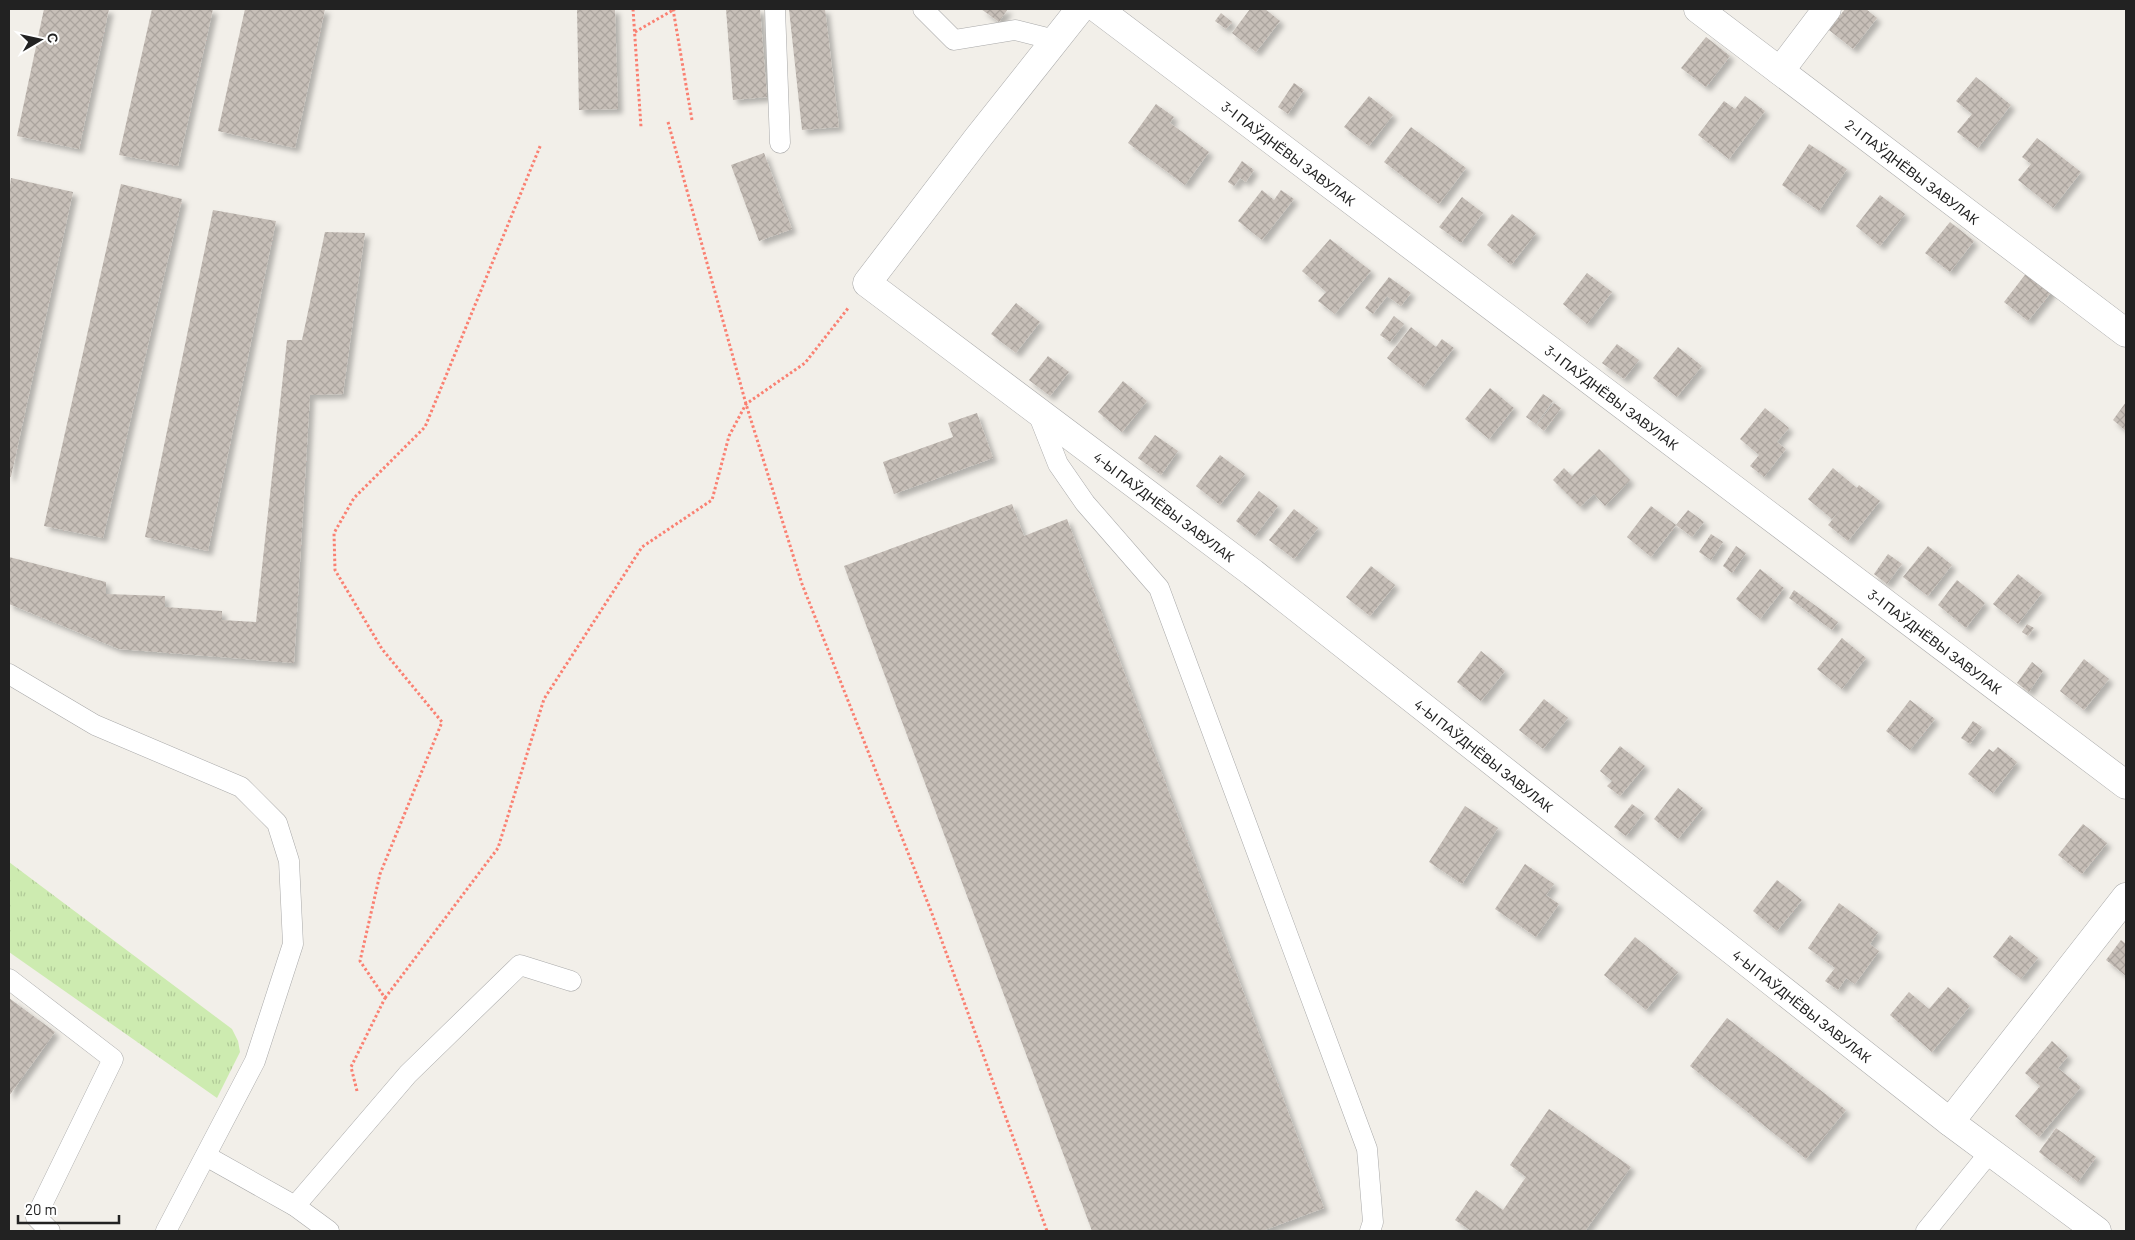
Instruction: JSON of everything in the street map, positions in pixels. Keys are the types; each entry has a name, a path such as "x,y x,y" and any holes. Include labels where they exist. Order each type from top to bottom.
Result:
{"street":[{"path":"867,283 1080,9"},
{"name":"3-І ПАЎДНЁВЫ ЗАВУЛАК","path":"1098,9 2126,784"},
{"name":"2-І ПАЎДНЁВЫ ЗАВУЛАК","path":"1698,9 2126,332"},
{"path":"1780,71 1827,9"},
{"name":"4-Ы ПАЎДНЁВЫ ЗАВУЛАК","path":"867,283 1261,579 1950,1122 2097,1231"},
{"path":"1950,1122 2126,897"}],"lane":[{"path":"775,9 780,143"},
{"path":"923,9 954,40 1015,30 1055,40"},
{"path":"1037,411 1058,464 1085,503 1159,588 1368,1149 1373,1222 1370,1231"},
{"path":"9,674 95,725 241,786 277,823 288,861 293,944 255,1061 166,1231"},
{"path":"295,1206 408,1074 520,965 571,981"},
{"path":"9,979 113,1059 36,1217 50,1231"},
{"path":"1926,1231 1990,1152"},
{"path":"206,1156 295,1206 329,1231"}],"path":[{"path":"633,9 641,127"},
{"path":"635,32 674,9 692,120"},
{"path":"668,122 746,404 802,584 932,910 1047,1231"},
{"path":"385,998 360,961 380,874 442,722 382,649 335,570 334,533 354,498 425,428 541,144"},
{"path":"366,1123 351,1068 385,998 498,848 544,700 642,547 712,500 729,436 746,404 805,363 867,283"}],"green space":[{"path":"9,862 232,1029 238,1041 240,1052 217,1098 9,952"}],"building":[{"path":"44,9 109,9 79,149 17,136"},
{"path":"152,9 213,9 178,166 119,155"},
{"path":"245,9 325,9 295,148 218,131"},
{"path":"577,9 615,9 618,109 579,110"},
{"path":"726,9 760,9 767,97 733,100"},
{"path":"789,9 825,9 839,127 802,130"},
{"path":"981,9 1008,9 999,22"},
{"path":"1250,9 1265,9 1280,21 1256,52 1232,33"},
{"path":"1845,9 1866,9 1877,18 1853,49 1829,30"},
{"path":"1221,13 1232,22 1226,29 1215,21"},
{"path":"1706,37 1730,56 1706,87 1681,68"},
{"path":"1976,77 2011,105 1978,148 1957,132 1972,114 1956,101"},
{"path":"1294,83 1304,90 1288,114 1278,107"},
{"path":"1369,96 1393,115 1369,146 1344,127"},
{"path":"1745,96 1765,111 1729,159 1698,135 1724,101 1735,109"},
{"path":"1156,104 1174,117 1170,123 1209,152 1185,185 1128,143"},
{"path":"1411,127 1466,168 1439,204 1384,162"},
{"path":"2037,138 2081,172 2053,208 2018,180 2031,164 2022,157"},
{"path":"1809,144 1847,169 1819,211 1782,185"},
{"path":"764,153 792,229 759,241 731,165"},
{"path":"1242,161 1254,170 1246,182 1240,178 1234,186 1228,182"},
{"path":"11,178 73,192 11,477 9,477 9,192"},
{"path":"121,184 182,199 103,538 44,526"},
{"path":"1262,190 1274,200 1281,190 1294,199 1262,240 1238,221"},
{"path":"1880,195 1905,214 1880,246 1856,226"},
{"path":"1462,197 1483,213 1461,243 1439,227"},
{"path":"213,210 276,221 208,551 145,537"},
{"path":"1512,214 1536,233 1511,265 1487,245"},
{"path":"1950,222 1974,241 1950,272 1925,253"},
{"path":"325,232 365,233 343,394 310,395 294,663 119,649 9,604 9,557 106,582 106,594 165,596 165,607 222,611 222,620 256,622 287,340 302,340"},
{"path":"1330,239 1371,271 1335,314 1318,301 1326,292 1302,271"},
{"path":"2028,271 2053,290 2028,321 2004,302"},
{"path":"1587,273 1612,292 1587,324 1563,304"},
{"path":"1389,277 1411,293 1401,306 1387,296 1373,314 1365,308"},
{"path":"1016,303 1040,322 1016,353 991,334"},
{"path":"1394,316 1404,324 1390,342 1380,335"},
{"path":"1411,327 1436,347 1442,339 1454,348 1423,387 1387,358"},
{"path":"1617,344 1639,360 1624,379 1602,363"},
{"path":"1678,347 1702,366 1677,397 1653,378"},
{"path":"1048,356 1069,372 1050,396 1029,380"},
{"path":"1123,381 1147,401 1122,432 1098,412"},
{"path":"1490,388 1514,408 1489,439 1465,419"},
{"path":"1543,394 1553,401 1536,424 1526,417"},
{"path":"2126,402 2126,431 2113,420"},
{"path":"1554,403 1561,408 1544,431 1537,425"},
{"path":"1765,408 1789,428 1777,442 1786,449 1764,477 1750,466 1759,455 1740,439"},
{"path":"977,413 993,458 894,494 883,462 953,437 948,423"},
{"path":"1155,435 1178,451 1161,475 1138,458"},
{"path":"1599,449 1630,480 1605,506 1594,494 1580,507 1553,480 1564,468 1572,476"},
{"path":"1220,455 1245,474 1220,505 1196,486"},
{"path":"1833,468 1857,488 1859,485 1880,501 1848,541 1828,525 1844,505 1832,519 1808,499"},
{"path":"1259,491 1278,506 1255,536 1236,521"},
{"path":"1012,504 1024,536 1067,519 1324,1208 1262,1231 1092,1231 844,566"},
{"path":"1651,506 1676,525 1651,557 1627,537"},
{"path":"1294,509 1318,528 1294,559 1269,540"},
{"path":"1688,510 1704,522 1692,537 1676,525"},
{"path":"1711,534 1723,542 1711,560 1699,552"},
{"path":"1736,546 1746,553 1732,573 1723,566"},
{"path":"1928,546 1952,565 1928,596 1903,577"},
{"path":"1888,554 1902,564 1887,584 1874,574"},
{"path":"1371,566 1395,585 1370,616 1346,597"},
{"path":"1760,569 1784,588 1760,619 1736,599"},
{"path":"2018,574 2042,593 2018,624 1993,604"},
{"path":"1957,580 1985,603 1966,628 1938,605"},
{"path":"1794,590 1838,622 1832,630 1789,598"},
{"path":"2027,624 2034,628 2028,636 2022,632"},
{"path":"1842,638 1866,658 1842,689 1817,669"},
{"path":"1481,651 1505,671 1481,701 1457,682"},
{"path":"2084,659 2109,679 2084,710 2060,691"},
{"path":"2032,662 2043,671 2029,692 2017,683"},
{"path":"1544,699 1568,718 1543,749 1519,730"},
{"path":"1910,700 1935,719 1910,750 1886,731"},
{"path":"1973,721 1982,727 1970,744 1961,738"},
{"path":"1620,746 1645,766 1620,796 1607,786 1612,781 1600,771"},
{"path":"1998,747 2017,762 1993,793 1968,774 1989,749 1993,752"},
{"path":"1678,788 1703,808 1678,839 1654,819"},
{"path":"1632,804 1644,813 1626,836 1614,827"},
{"path":"1465,806 1498,828 1462,884 1429,862"},
{"path":"2083,824 2107,843 2082,874 2058,855"},
{"path":"1525,864 1554,884 1546,895 1559,904 1536,937 1495,909"},
{"path":"1777,880 1802,900 1777,931 1753,911"},
{"path":"1839,903 1878,932 1870,944 1879,951 1855,984 1846,978 1838,990 1825,981 1835,968 1808,948"},
{"path":"2010,935 2038,958 2021,979 1993,957"},
{"path":"1635,937 1678,972 1646,1010 1604,975"},
{"path":"2121,940 2126,944 2126,976 2106,960"},
{"path":"1948,987 1970,1006 1932,1052 1890,1015 1909,992 1929,1009"},
{"path":"9,998 55,1032 9,1096"},
{"path":"1727,1018 1846,1110 1806,1159 1690,1066"},
{"path":"2052,1041 2068,1056 2058,1068 2081,1087 2039,1137 2015,1116 2040,1086 2025,1073"},
{"path":"1549,1109 1631,1167 1585,1231 1471,1231 1455,1220 1476,1190 1503,1210 1526,1177 1510,1165"},
{"path":"2056,1128 2096,1157 2078,1182 2039,1152"}]}
